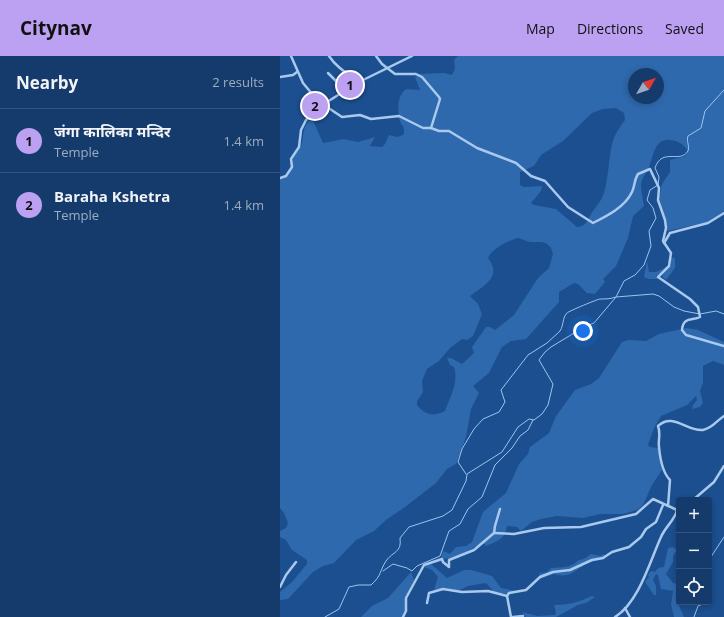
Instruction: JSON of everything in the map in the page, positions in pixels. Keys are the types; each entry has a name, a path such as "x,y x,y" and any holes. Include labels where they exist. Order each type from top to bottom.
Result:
{"street":[{"path":"291,56 303,83 323,105 342,117 360,115 371,119 400,116 423,128 449,131 477,148 516,163 531,176 545,181 568,207 593,222 610,215 624,202 634,190 638,174 650,169 659,188 658,200 666,228 664,243 671,253 670,263 658,277 690,299 700,312 699,318 690,318 686,321 682,330 686,335 724,346"},
{"path":"329,56 338,69 344,70 359,82"},
{"path":"376,56 386,67 398,75 416,74 422,77 439,97 440,99 431,128"},
{"path":"280,178 286,176 292,167 291,159 299,147 301,130 304,123 323,105 386,67 412,56"},
{"path":"280,77 297,72"},
{"path":"328,73 346,91"},
{"path":"664,243 670,233 702,225 724,213"},
{"path":"668,506 670,480 665,475 659,446 661,433 658,426 661,423 672,420 701,430 712,427 724,416"},
{"path":"696,497 714,482 724,466"},
{"path":"494,533 509,535 544,528 581,526 636,514 653,499 663,505 676,509"},
{"path":"507,596 512,591 526,590 540,577 558,571 570,570 592,560 603,558 612,552 629,547 641,537 646,529 656,522 663,505"},
{"path":"403,617 406,611 406,598 424,565 442,559 443,562 449,567 449,560 474,550 494,533 500,508"},
{"path":"615,617 625,608 638,591 661,537 676,516"},
{"path":"280,587 286,575 296,562"},
{"path":"427,603 429,593 443,589 462,592 488,591 507,596"},
{"path":"507,596 512,617 523,616"},
{"path":"625,608 630,617"}],"shaded area":[{"path":"458,56 724,56 724,211 708,222 667,231 666,221 659,197 662,184 670,172 670,160 685,156 688,152 683,145 677,141 665,140 661,142 656,149 641,184 644,206 633,216 628,238 616,266 603,279 605,282 595,294 587,293 578,284 574,283 559,292 559,302 526,339 511,341 502,347 489,373 473,386 479,393 471,409 466,437 456,464 447,469 436,483 386,520 374,531 356,540 334,563 323,566 313,572 288,599 280,600 280,592 292,582 307,564 307,560 292,550 286,540 280,537 280,531 286,528 288,523 280,508 280,179 289,174 292,161 301,146 306,125 312,118 323,143 344,139 358,142 375,137 370,146 382,147 389,135 397,137 403,135 404,130 399,119 398,106 401,95 406,89 420,90 415,77 419,74 444,73 452,75 455,69 454,60","holes":["616,108 624,113 625,120 617,131 613,141 603,196 586,223 577,227 556,209 534,205 531,203 541,191 542,186 524,187 520,185 520,172 534,166 541,155 563,141 592,113 603,109","518,238 529,242 542,242 550,246 553,254 549,268 538,278 514,315 495,330 490,327 486,327 472,347 474,353 462,364 451,358 447,358 450,365 454,367 455,384 445,411 437,414 426,413 417,405 417,401 423,392 422,381 427,369 439,361 450,348 462,339 467,340 473,336 482,314 478,304 470,296 485,285 492,276 492,265 488,258 490,254 501,245"]},
{"path":"671,258 675,258 675,268 666,280 662,276 671,265"},
{"path":"647,261 649,272 656,272 667,267 656,276 658,279 649,279 644,277"},
{"path":"687,328 698,330 724,342 724,365 713,361 703,366 703,383 700,391 703,403 700,407 692,409 697,400 696,396 687,405 661,416 654,428 648,445 650,447 658,448 662,470 652,485 643,505 637,510 623,514 600,514 583,518 557,516 541,519 532,522 521,531 517,527 507,526 503,537 494,543 486,546 483,542 456,556 445,559 441,558 443,551 450,554 456,547 466,546 472,542 483,512 506,493 519,464 528,454 530,447 549,433 556,416 575,390 591,384 599,378 622,342 628,340 646,341 659,334"},
{"path":"673,547 676,549 676,552 673,556 673,562 666,574 673,583 676,584 676,605 679,605 684,617 674,617 671,604 673,591 661,589 658,575 656,574 653,580 656,586 656,595 654,595 645,582 651,571 655,572 658,568 664,567 668,548"},
{"path":"591,554 600,556 604,554 605,559 584,563 584,565 570,574 554,574 537,580 540,573 547,572 551,568 570,566"},
{"path":"431,564 447,578 464,570 471,570 492,576 501,588 516,591 506,594 494,592 486,583 468,586 458,591 446,588 434,590 438,577 432,570 424,567"},
{"path":"411,572 414,580 405,598 405,611 402,617 361,617 372,606 388,598"},
{"path":"592,596 595,597 586,603 578,605 556,617 526,617 522,612 537,616 555,615 554,605 573,603"}],"waterway":[{"path":"466,474 458,462 462,449 474,429 483,419 499,412 505,402 501,390 528,355 547,343 560,331 564,317 567,313 600,299 610,299 616,297 624,281 635,275 644,265 651,246 649,231 656,218 653,208 647,200 650,190 658,185 659,177 655,168 662,158 685,155 689,147 687,140 688,136 701,128 705,111 724,90"},
{"path":"325,617 339,609 349,587 371,585 375,582 386,561 400,547 400,538 409,527 443,516 452,510 466,481 467,474 502,452 518,427 529,419 534,420 542,414 548,405 553,384 539,360 551,347 584,327 594,323 616,297 653,294 659,296 674,307 684,311 700,314 716,311 724,314"},
{"path":"383,571 393,564 412,571 417,566 440,556 449,531 460,524 468,509 482,497 495,465 512,448 520,436 528,430 533,420"},
{"path":"712,555 724,537"},
{"path":"694,617 698,606 700,605"}],"place":[{"name":"जंगा कालिका मन्दिर","path":"350,85"},
{"name":"Baraha Kshetra","path":"315,106"}]}
